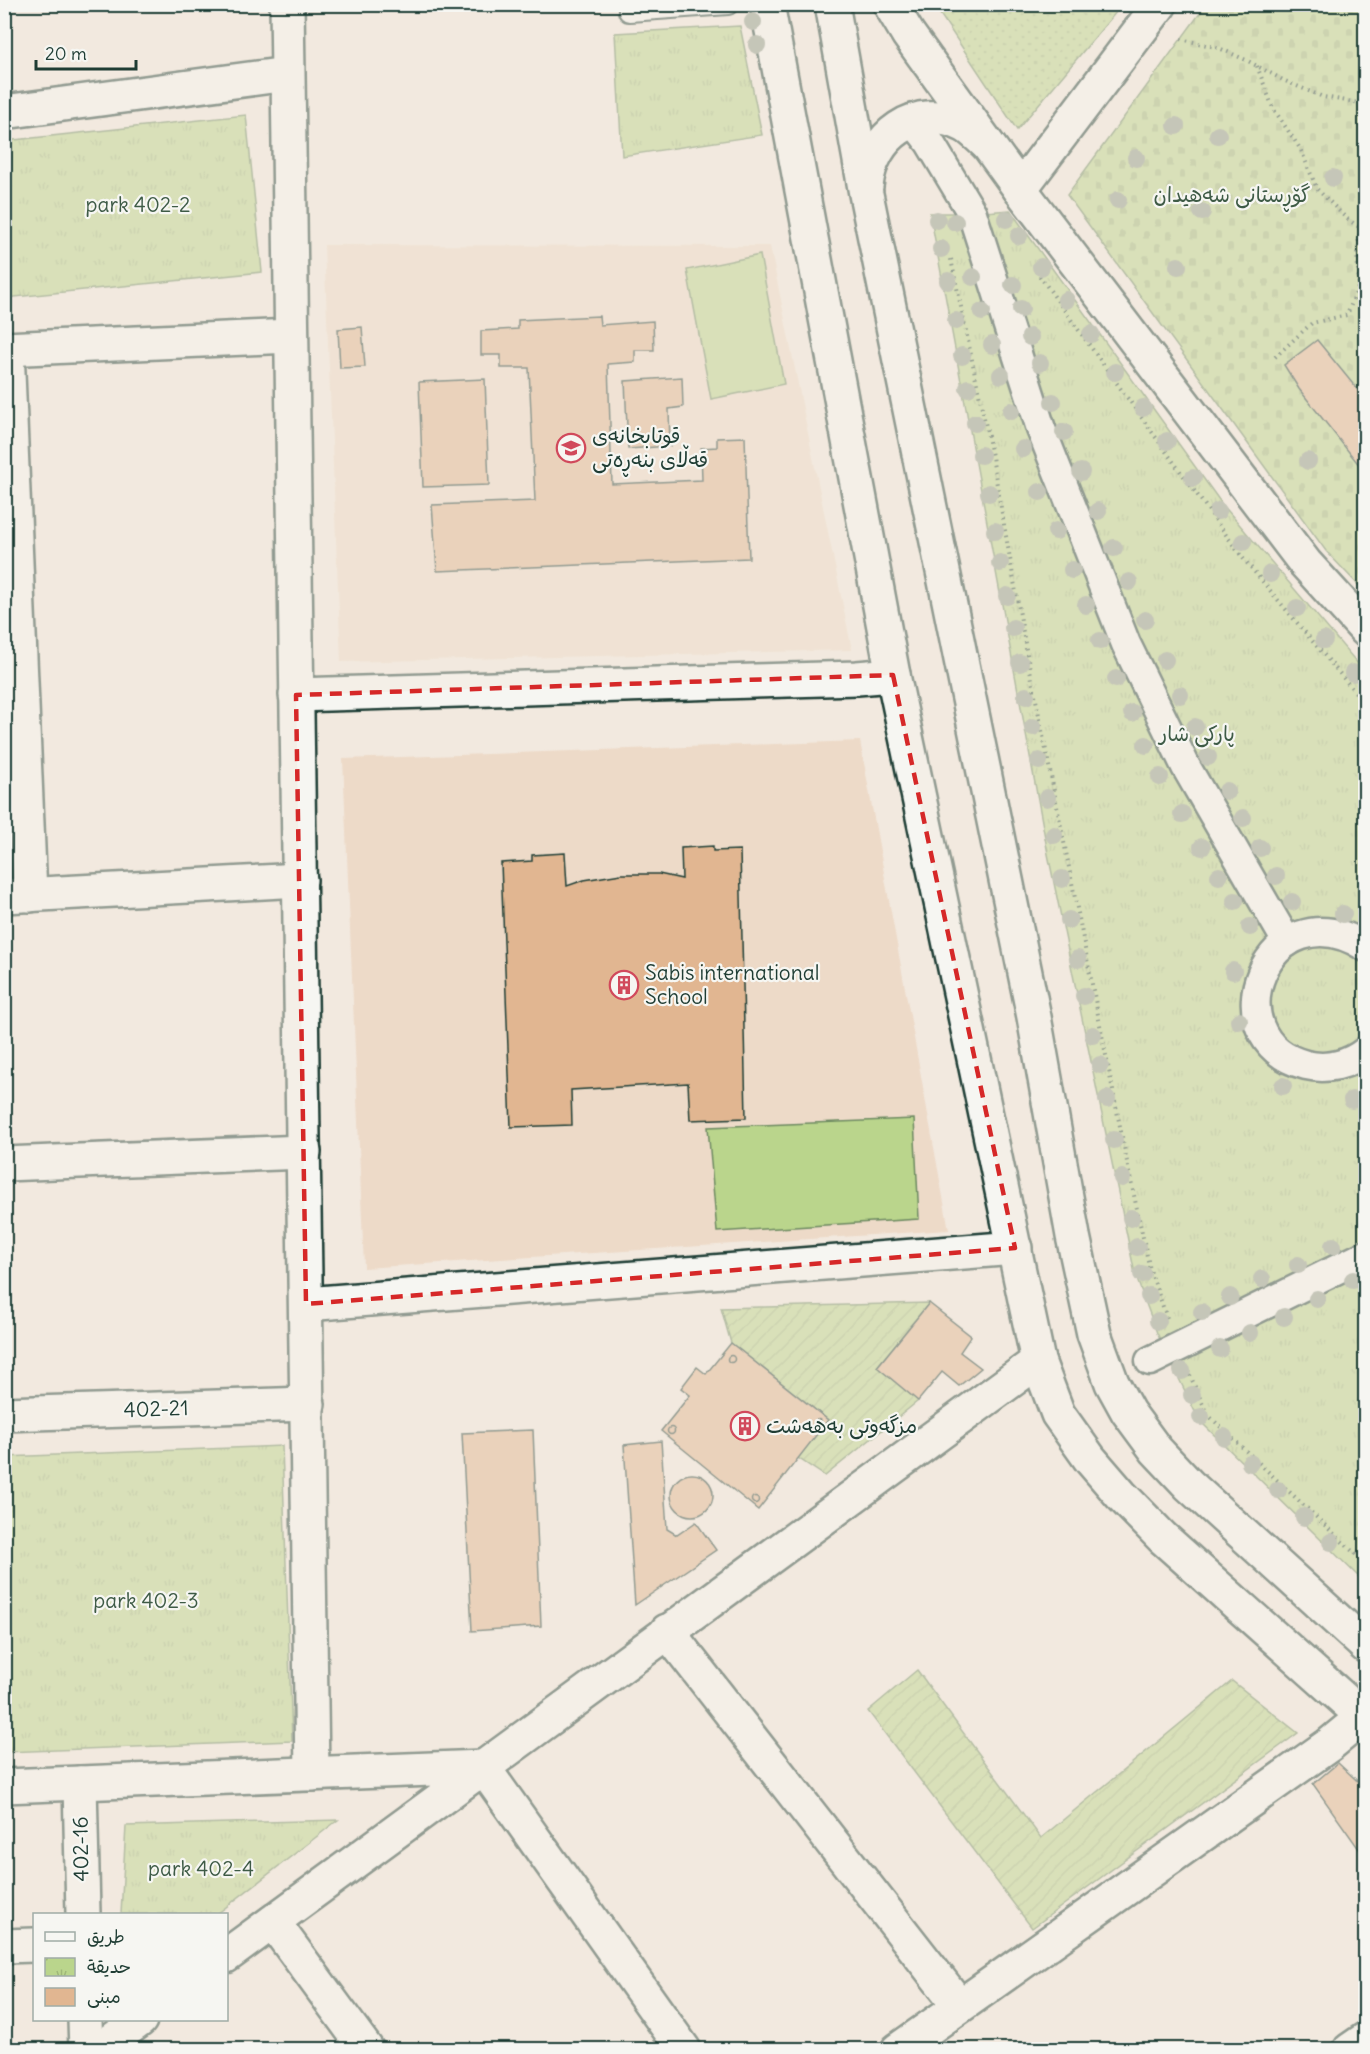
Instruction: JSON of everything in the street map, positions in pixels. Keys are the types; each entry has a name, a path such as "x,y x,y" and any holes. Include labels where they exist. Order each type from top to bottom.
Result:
{"street":[{"path":"287,4 312,1774"},
{"path":"767,4 893,675 1038,1361 1059,1414 1090,1459 1121,1495 1163,1538 1364,1718 898,2049"},
{"path":"832,4 865,188 1034,1017 1083,1290 1103,1361 1128,1412 1156,1450 1189,1485 1365,1646"},
{"path":"890,4 908,34 1020,189 1305,563 1365,630"},
{"path":"1020,189 1160,4"},
{"path":"4,112 287,74"},
{"path":"865,188 871,159 878,147 894,131 913,121 940,118 948,120 966,126 986,143"},
{"path":"913,121 930,143 972,213 1041,429 1126,644 1186,767 1287,942"},
{"path":"291,336 6,349 17,895 300,880"},
{"path":"296,695 893,675"},
{"path":"1362,1060 1336,1066 1315,1067 1295,1062 1278,1051 1264,1035 1256,1015 1255,994 1260,973 1272,955 1287,942 1307,933 1329,932 1350,937 1365,947"},
{"path":"4,1164 304,1152"},
{"path":"306,1304 1015,1248"},
{"path":"1150,1361 1365,1255"},
{"path":"228,1955 1038,1361"},
{"name":"402-21","path":"4,1414 308,1404"},
{"path":"667,1631 959,2005"},
{"path":"4,1786 483,1767"},
{"path":"483,1767 684,2049"},
{"name":"402-16","path":"80,1783 83,1913"},
{"path":"273,1922 367,2049"},
{"path":"4,1946 33,1945"},
{"path":"85,2021 86,2049"},
{"path":"99,2049 137,2021"},
{"path":"1350,2049 1365,2039"}],"lane":[{"path":"629,4 629,11 728,4"}],"path":[{"path":"1180,39 1219,48 1323,97 1365,104"},
{"path":"1257,66 1273,108 1301,150 1317,189 1346,218 1365,232"},
{"path":"1275,357 1312,323 1347,315 1359,285 1357,254 1360,228"},
{"path":"950,253 991,451 1041,729 1150,1270 1177,1348 1207,1414 1365,1564"},
{"path":"1034,267 1242,557 1365,705"}],"highlighted area":[{"path":"893,675 1015,1248 306,1304 296,695"}],"shaded area":[{"name":"قوتابخانەی قەڵای بنەڕەتی","path":"324,245 770,246 852,650 341,662"},
{"path":"860,741 949,1230 364,1268 343,759"}],"green space":[{"path":"934,5 1122,5 1017,130"},
{"name":"گۆڕستانی شەهیدان","path":"1206,5 1365,5 1365,592 1326,551 1067,195"},
{"path":"740,26 762,135 622,156 615,33"},
{"name":"park 402-2","path":"246,115 262,272 5,298 5,141"},
{"name":"پارکی شار","path":"1010,210 1222,504 1365,672 1365,1583 1199,1420 1157,1333 1135,1274 1048,854 930,213"},
{"path":"760,255 784,384 711,399 687,270"},
{"path":"914,1119 919,1219 717,1232 708,1127"},
{"path":"929,1303 877,1367 918,1401 825,1476 798,1458 828,1420 731,1343 721,1308"},
{"name":"park 402-3","path":"282,1446 292,1741 5,1752 5,1457"},
{"path":"917,1670 1041,1838 1232,1681 1298,1733 1032,1928 868,1711"},
{"name":"park 402-4","path":"338,1820 218,1913 121,1913 126,1826"}],"building":[{"path":"599,316 600,325 653,321 654,350 635,350 635,362 608,364 612,484 702,480 701,448 717,447 717,438 745,437 749,558 437,571 432,505 535,501 529,368 501,368 501,355 481,355 481,331 518,329 518,320"},
{"path":"362,327 365,367 340,368 338,329"},
{"path":"1317,340 1366,400 1366,461 1360,466 1299,389 1284,365"},
{"path":"682,377 683,407 669,409 670,446 628,449 625,381"},
{"path":"485,379 489,485 423,487 419,382"},
{"name":"Sabis international School","path":"713,846 713,851 740,850 746,1118 690,1120 688,1083 571,1090 572,1125 511,1127 501,863 532,861 532,855 565,853 567,886 584,880 621,874 659,874 682,879 681,848"},
{"path":"929,1303 971,1336 960,1352 981,1368 959,1386 942,1372 918,1401 877,1367"},
{"name":"مزگەوتی بەهەشت","path":"731,1343 828,1420 758,1510 661,1431 690,1395 681,1388 697,1367 706,1374"},
{"path":"731,1356 734,1359 731,1362 728,1359"},
{"path":"818,1420 821,1423 818,1426 815,1423"},
{"path":"671,1428 674,1431 671,1434 668,1431"},
{"path":"533,1430 541,1626 472,1631 462,1433"},
{"path":"661,1441 667,1529 677,1535 696,1522 716,1550 635,1605 624,1445"},
{"path":"692,1474 707,1480 713,1495 707,1510 692,1516 677,1510 671,1495 677,1480"},
{"path":"755,1497 758,1500 755,1503 752,1500"},
{"path":"1338,1763 1366,1789 1366,1859 1313,1784"}],"place":[{"name":"قوتابخانەی قەڵای بنەڕەتی","path":"571,448"},
{"name":"Sabis international School","path":"624,985"},
{"name":"مزگەوتی بەهەشت","path":"745,1426"}]}
